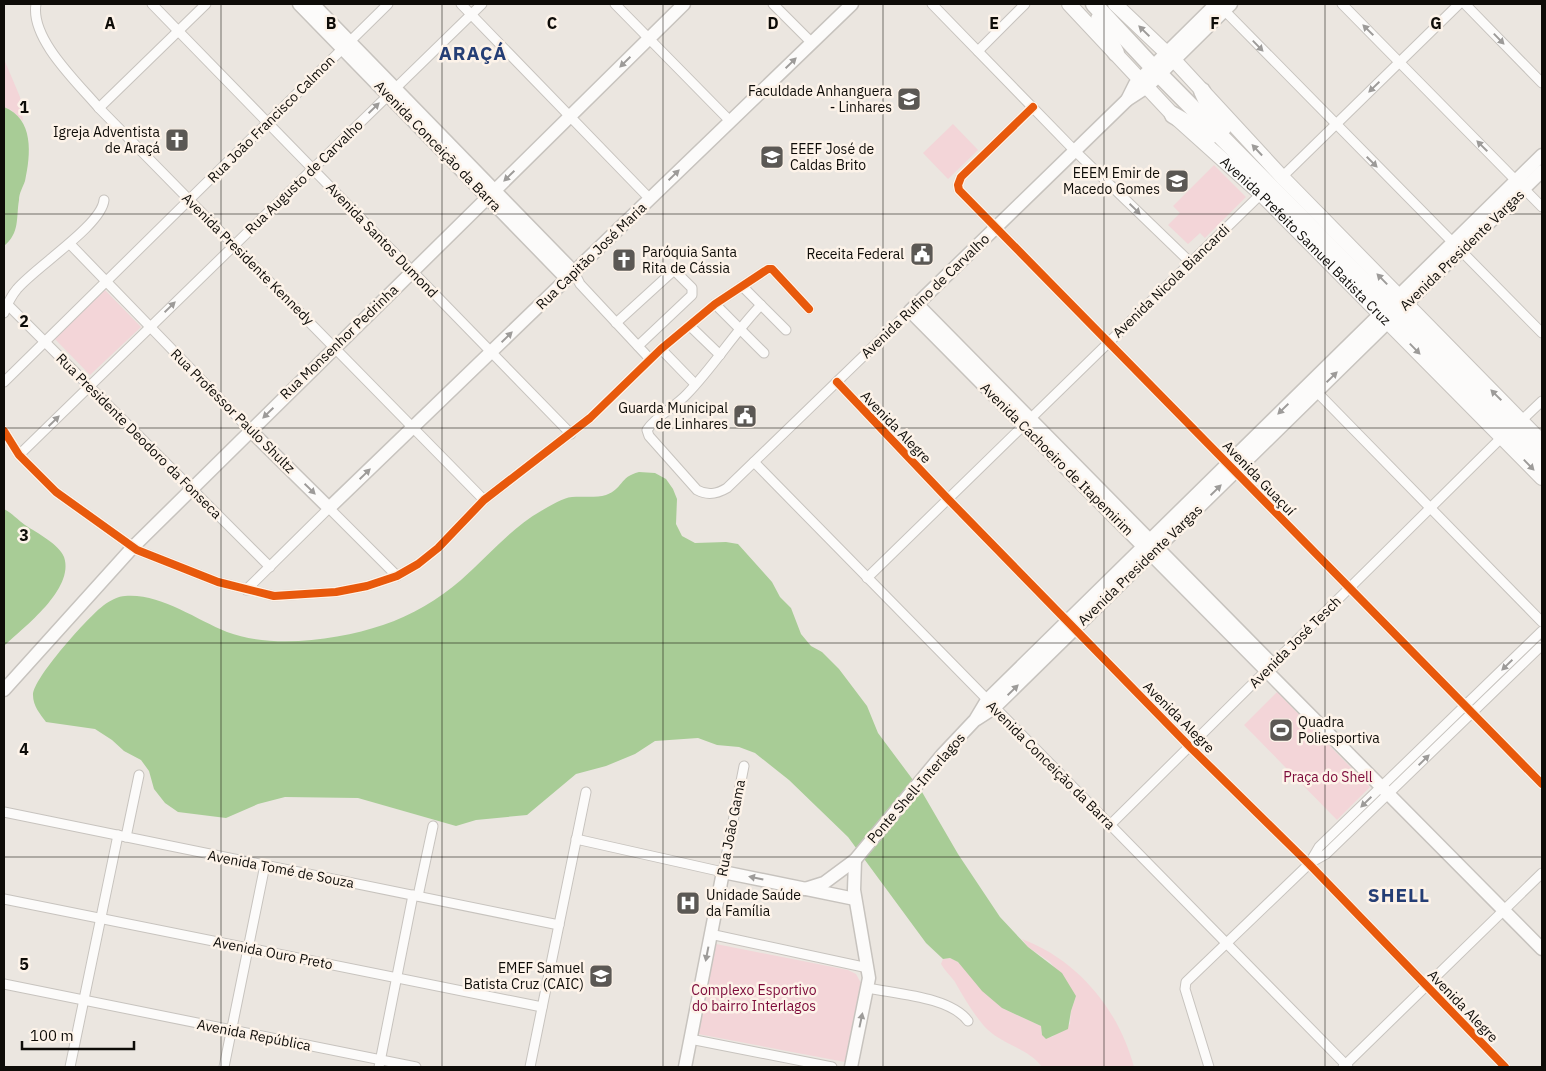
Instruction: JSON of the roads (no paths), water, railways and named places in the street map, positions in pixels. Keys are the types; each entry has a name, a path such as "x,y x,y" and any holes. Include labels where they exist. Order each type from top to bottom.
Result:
{"highway":[{"path":"1100,6 1106,31 1116,53"},
{"path":"1100,6 1156,71 1542,461"},
{"path":"1202,91 1214,117 1251,166"},
{"path":"1173,115 1199,128 1251,166"}],"main road":[{"name":"Avenida Conceição da Barra","path":"299,4 346,45 570,276"},
{"name":"Avenida Conceição da Barra","path":"313,4 346,45"},
{"name":"Rua Monsenhor Pedrinha","path":"4,690 133,547 684,4"},
{"name":"Rua Capitão José Maria","path":"330,508 852,4"},
{"name":"Avenida Prefeito Samuel Batista Cruz","path":"1069,4 1173,115 1520,420 1542,442"},
{"path":"1170,56 1222,5"},
{"name":"Avenida Prefeito Samuel Batista Cruz","path":"1100,6 1170,56 1282,177 1502,437 1542,478"},
{"name":"Avenida Rufino de Carvalho","path":"914,308 1170,56"},
{"name":"Avenida Presidente Vargas","path":"975,720 1520,185 1542,155"},
{"name":"Avenida Presidente Vargas","path":"1520,185 1542,171"},
{"name":"Avenida Cachoeiro de Itapemirim","path":"914,308 1507,907 1542,949"},
{"name":"Rua Professor Paulo Shultz","path":"250,430 330,508"},
{"name":"Ponte Shell-Interlagos","path":"805,889 824,883 856,858 942,755 975,720"},
{"path":"850,1067 868,988 868,968 855,899 856,858"},
{"path":"722,872 855,899"},
{"name":"Rua João Gama","path":"685,1067 722,872"},
{"path":"1507,907 1542,937"}],"street":[{"name":"Avenida Presidente Kennedy","path":"36,4 38,26 46,44 99,108 484,500"},
{"name":"Avenida Santos Dumond","path":"152,4 571,434"},
{"path":"99,108 206,4"},
{"name":"Rua João Francisco Calmon","path":"4,382 388,4"},
{"path":"461,4 650,199"},
{"name":"Rua Augusto de Carvalho","path":"19,455 482,4"},
{"path":"615,4 730,121"},
{"path":"774,4 812,43"},
{"path":"932,4 1075,151 1190,262"},
{"path":"978,51 1025,4"},
{"path":"1342,4 1542,207"},
{"path":"1282,177 1459,4"},
{"path":"1465,4 1542,83"},
{"path":"1222,5 1335,125 1542,333"},
{"name":"Avenida Guaçuí","path":"1033,107 961,177 958,185 959,190 1542,784"},
{"name":"Avenida Nicola Biancardi","path":"867,578 1261,194"},
{"path":"4,313 7,304 17,289 70,244 101,210 104,200"},
{"name":"Rua Professor Paulo Shultz","path":"70,244 250,430"},
{"path":"4,431 19,455 56,492 133,547 218,582 274,596 300,596 344,591 397,576 418,564 438,548 484,500 571,434 661,349 715,304 770,268 809,309"},
{"path":"616,324 670,272 676,272 692,288 693,293 638,346"},
{"name":"Avenida Conceição da Barra","path":"570,276 580,284 650,359"},
{"path":"742,286 786,330"},
{"name":"Rua Presidente Deodoro da Fonseca","path":"7,304 270,567"},
{"path":"715,304 764,353"},
{"path":"661,349 695,384 720,355 739,328 761,305"},
{"name":"Avenida Rufino de Carvalho","path":"695,384 678,403 648,428 647,433 697,490 711,494 727,488 914,308"},
{"path":"690,326 720,355"},
{"name":"Avenida Alegre","path":"837,382 948,499 1190,747 1309,864 1505,1067"},
{"path":"1313,388 1542,622"},
{"path":"1520,420 1542,401"},
{"name":"Avenida José Tesch","path":"1110,825 1502,437"},
{"name":"Avenida Conceição da Barra","path":"754,462 1346,1066"},
{"path":"246,590 330,508"},
{"name":"Rua Professor Paulo Shultz","path":"330,508 397,576"},
{"path":"1388,787 1465,706 1542,631"},
{"path":"1210,1067 1185,985 1309,864 1320,848 1472,713 1542,645"},
{"name":"Rua João Gama","path":"722,872 744,766"},
{"path":"70,1067 101,918 139,775"},
{"path":"530,1067 586,792"},
{"name":"Avenida Tomé de Souza","path":"4,812 559,925"},
{"path":"380,1064 397,978 434,826"},
{"path":"576,839 722,872"},
{"path":"224,1067 265,865"},
{"path":"1346,1066 1542,873"},
{"name":"Avenida Ouro Preto","path":"4,899 542,1007"},
{"path":"710,934 868,968"},
{"name":"Avenida República","path":"4,984 231,1030 380,1064 416,1067"},
{"path":"868,988 941,1003 962,1012 968,1020"},
{"path":"690,1039 832,1067"}],"place":[{"name":"Faculdade Anhanguera - Linhares","path":"909,99"},
{"name":"Igreja Adventista de Araçá","path":"177,140"},
{"name":"EEEF José de Caldas Brito","path":"772,157"},
{"name":"EEEM Emir de Macedo Gomes","path":"1177,181"},
{"name":"Receita Federal","path":"922,254"},
{"name":"Paróquia Santa Rita de Cássia","path":"624,260"},
{"name":"Guarda Municipal de Linhares","path":"745,416"},
{"name":"Quadra Poliesportiva","path":"1281,730"},
{"name":"Unidade Saúde da Família","path":"688,903"},
{"name":"EMEF Samuel Batista Cruz (CAIC)","path":"601,976"}],"district":[{"name":"ARAÇÁ","path":"473,53"},
{"name":"SHELL","path":"1399,895"}],"park label":[{"name":"Praça do Shell","path":"1328,777"},
{"name":"Complexo Esportivo do bairro Interlagos","path":"754,998"}]}
